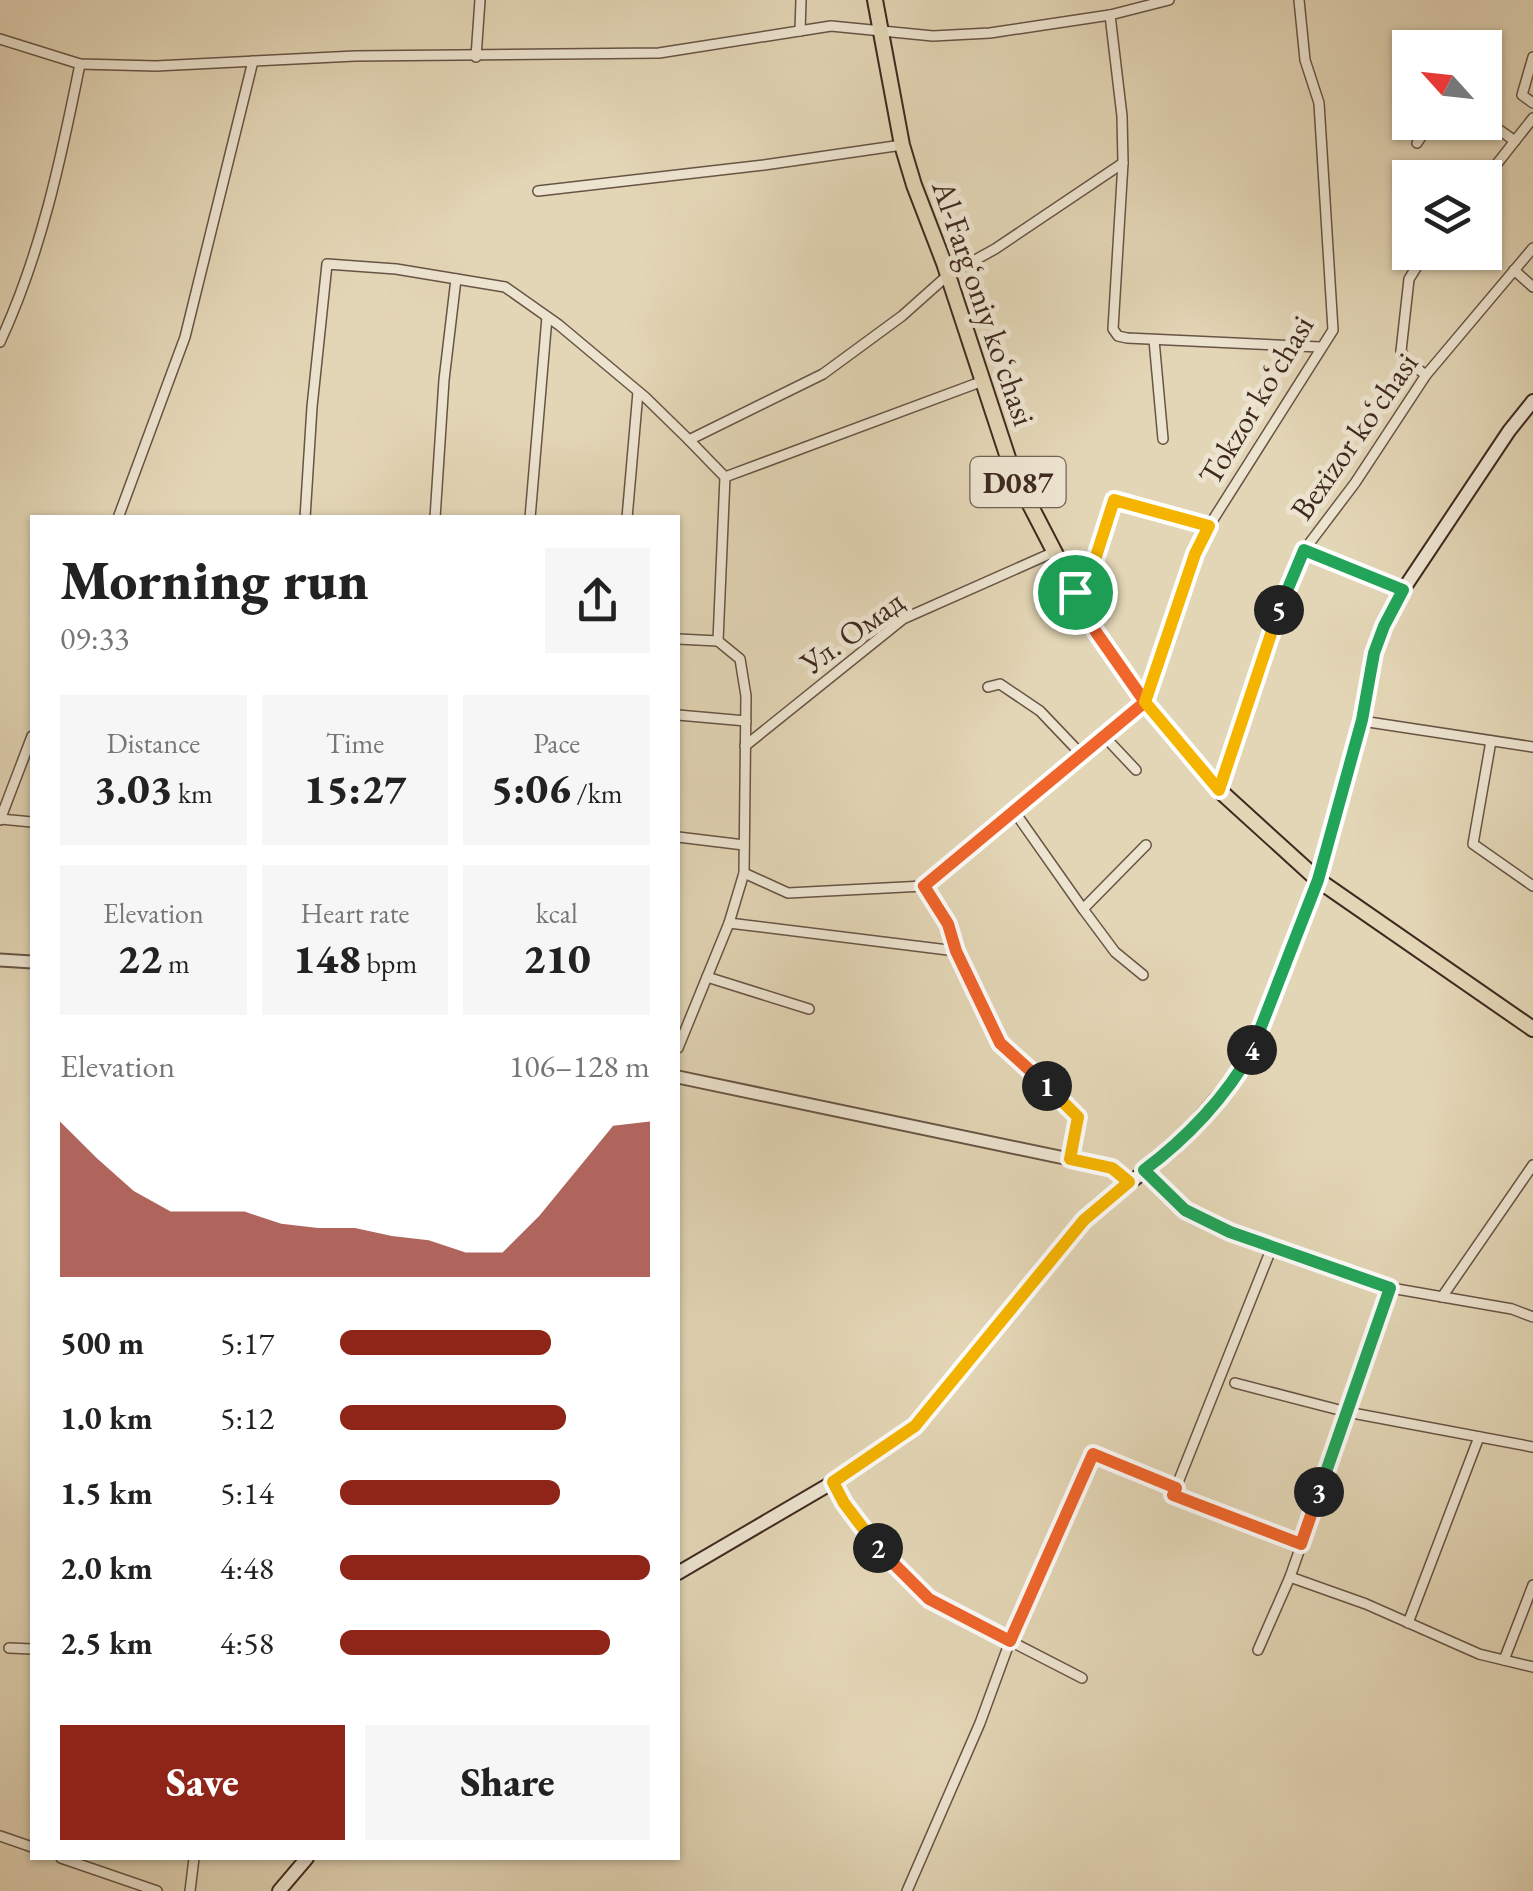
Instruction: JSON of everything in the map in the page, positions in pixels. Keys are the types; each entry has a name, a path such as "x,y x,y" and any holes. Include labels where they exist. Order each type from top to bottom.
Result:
{"main road":[{"name":"Al-Fargʻoniy koʻchasi","path":"876,0 902,145 1012,470 1096,632 1145,702 1219,790 1318,880"},
{"path":"680,1572 833,1482 915,1426 1084,1220 1174,1148 1241,1070 1257,1041 1318,880 1384,626 1403,590 1533,400"},
{"name":"D087","path":"1318,880 1533,1028"},
{"path":"278,1891 306,1860"}],"street":[{"path":"476,56 480,0"},
{"path":"800,31 802,0"},
{"path":"0,38 80,64 156,66 355,56 660,54 831,26 932,36 990,33 1110,15 1170,0"},
{"name":"Tokzor koʻchasi","path":"1145,702 1195,554 1209,526 1333,330 1319,104 1305,60 1299,0"},
{"path":"1110,15 1122,116 1123,163 1113,329 1118,336 1154,340 1320,347"},
{"path":"1533,57 1522,92 1523,98 1533,103"},
{"path":"119,515 185,336 254,61"},
{"path":"0,342 36,251 80,64"},
{"path":"1500,160 1533,118"},
{"path":"1502,132 1515,142"},
{"path":"538,192 902,145"},
{"path":"689,440 823,374 902,316 948,276 996,249 1123,163"},
{"name":"Bexizor koʻchasi","path":"1219,790 1290,579 1304,550 1355,483 1426,375 1533,248"},
{"path":"304,515 327,264 396,269 506,287 638,392 724,477 718,641"},
{"path":"1415,270 1409,280 1401,351 1407,361 1426,375"},
{"path":"1514,270 1533,286"},
{"path":"436,515 444,380 456,278"},
{"path":"530,515 547,316"},
{"path":"1154,340 1164,439"},
{"path":"724,477 982,381"},
{"path":"627,515 638,392"},
{"path":"1075,592 1093,566 1114,500 1209,526"},
{"path":"1304,550 1403,590"},
{"name":"Ул. Омад","path":"745,746 904,619 1054,552"},
{"path":"680,639 718,641 740,659 746,721 744,873 729,923 680,1043"},
{"path":"988,687 1000,684 1040,711 1081,754"},
{"path":"744,873 788,893 924,886 1145,702"},
{"path":"680,715 746,721"},
{"path":"1362,720 1533,748"},
{"path":"1104,736 1136,770"},
{"path":"30,741 0,820 30,822"},
{"path":"1491,741 1473,844 1533,886"},
{"path":"1014,811 1116,952 1143,976"},
{"path":"680,837 744,845"},
{"path":"1083,909 1146,845"},
{"path":"924,886 948,924 956,951 1000,1043 1078,1117 1070,1159"},
{"path":"729,923 956,951"},
{"path":"0,960 30,962"},
{"path":"707,976 809,1009"},
{"path":"680,1077 1112,1168 1129,1182"},
{"path":"1442,1297 1533,1165"},
{"path":"1144,1170 1185,1210 1230,1232 1390,1288 1533,1317"},
{"path":"1272,1247 1173,1495 1301,1544"},
{"path":"1258,1650 1290,1577 1390,1288"},
{"path":"1235,1383 1347,1412 1533,1447"},
{"path":"1408,1623 1478,1437"},
{"path":"907,1891 980,1723 1010,1641 1093,1454 1176,1488"},
{"path":"833,1482 864,1532 929,1599 1082,1678"},
{"path":"1290,1577 1479,1654 1533,1668"},
{"path":"1504,1660 1533,1585"},
{"path":"9,1648 30,1649"},
{"path":"0,1836 30,1847"},
{"path":"67,1860 157,1891"},
{"path":"190,1891 194,1860"}],"route":[{"path":"1075,592 1093,566 1110,504 1118,498 1209,526 1195,554 1145,702 1219,790 1290,579 1304,550 1403,590 1374,653 1362,720 1318,880 1257,1041 1241,1070 1174,1148 1144,1170 1185,1210 1230,1232 1390,1288 1301,1544 1173,1495 1176,1488 1093,1454 1010,1641 929,1599 864,1532 833,1482 915,1426 1084,1220 1129,1182 1112,1168 1070,1159 1078,1117 1000,1043 956,951 948,924 924,886 1145,702 1096,632 1075,592"}]}
